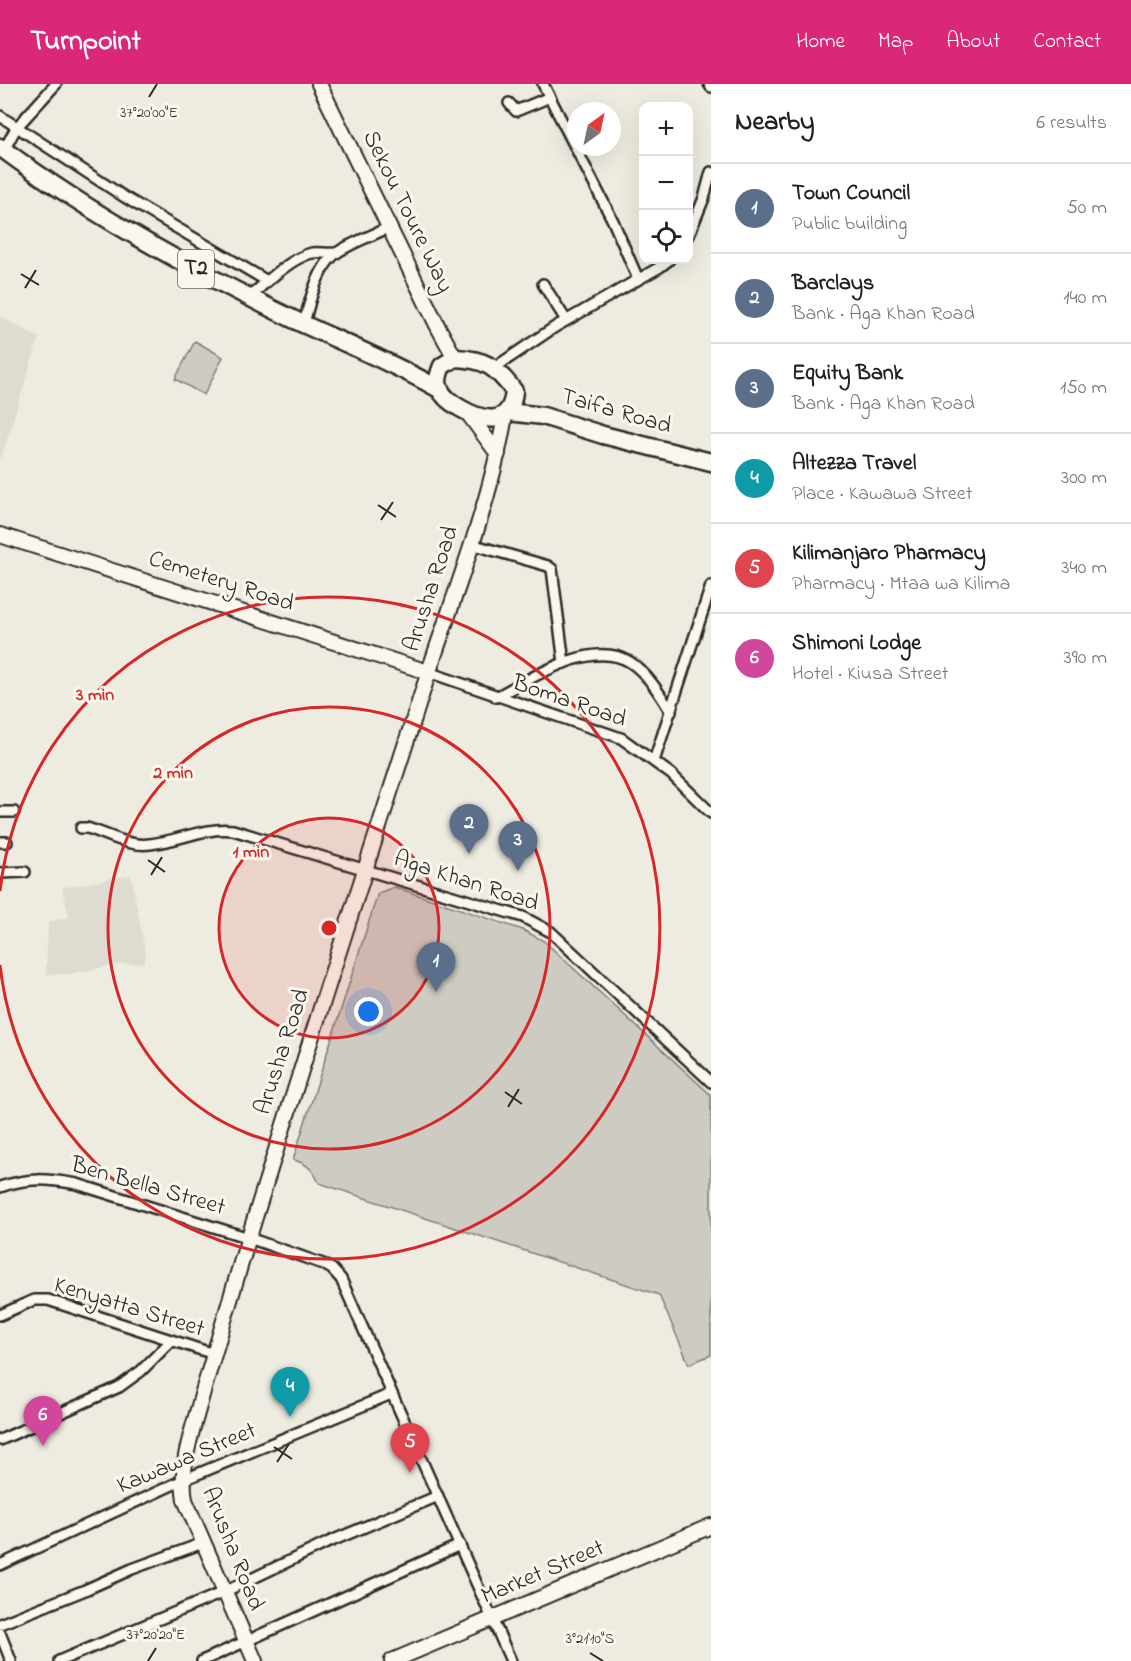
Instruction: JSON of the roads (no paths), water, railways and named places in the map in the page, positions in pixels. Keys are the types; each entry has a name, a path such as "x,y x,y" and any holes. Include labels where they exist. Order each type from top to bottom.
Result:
{"highway":[{"name":"T2","path":"2,149 54,187 203,274 304,324 404,369 439,389 454,405 467,412 480,418 493,420 506,414"},
{"name":"T2","path":"404,369 471,358 494,368 514,391"},
{"path":"439,389 438,377 448,362"},
{"path":"506,414 513,402 514,391"},
{"name":"Taifa Road","path":"514,391 543,416"},
{"name":"Taifa Road","path":"506,414 543,416 603,435 711,462"}],"main road":[{"name":"Sekou Toure Way","path":"319,84 389,227 448,362"},
{"path":"467,412 498,454"},
{"name":"Arusha Road","path":"255,1661 185,1500 183,1480 187,1450 249,1238 428,672 471,544 498,454 506,414"},
{"name":"Cemetery Road","path":"0,535 428,672"},
{"name":"Market Street","path":"392,1661 711,1526"}],"street":[{"path":"2,149 16,128 56,84"},
{"path":"543,84 613,221 638,279"},
{"path":"509,103 516,111 550,97"},
{"path":"0,116 126,198 267,281"},
{"path":"693,228 708,200 711,172"},
{"path":"250,297 267,281 305,255 336,253 389,227"},
{"path":"304,324 311,293 322,272 336,253"},
{"path":"494,368 526,344 664,264"},
{"path":"543,284 566,320"},
{"path":"471,544 552,569 564,663"},
{"path":"654,761 711,586"},
{"path":"496,697 564,663 583,657 603,655 630,662 654,686 671,712"},
{"name":"Boma Road","path":"428,672 621,738 671,774 711,813"},
{"path":"0,812 14,812"},
{"name":"Aga Khan Road","path":"81,828 95,830 123,842 141,844 150,844 206,830 233,830 523,917 551,932 711,1083"},
{"path":"0,873 25,872"},
{"name":"Ben Bella Street","path":"0,1186 22,1180 48,1180 77,1184 249,1238 332,1269 341,1279 511,1661"},
{"name":"Kenyatta Street","path":"0,1315 34,1300 48,1299 214,1354"},
{"path":"0,1440 119,1387 141,1371 171,1341"},
{"name":"Kawawa Street","path":"0,1564 183,1480 391,1394"},
{"path":"59,1661 224,1592 386,1516 438,1496"},
{"path":"0,1624 132,1569 203,1543"},
{"path":"202,1661 460,1545"},
{"path":"0,1633 2,1645 10,1661"}],"place":[{"name":"Barclays","path":"469,854"},
{"name":"Equity Bank","path":"518,871"},
{"name":"Town Council","path":"436,992"},
{"name":"Altezza Travel","path":"290,1417"},
{"name":"Shimoni Lodge","path":"43,1446"},
{"name":"Kilimanjaro Pharmacy","path":"410,1473"}]}
